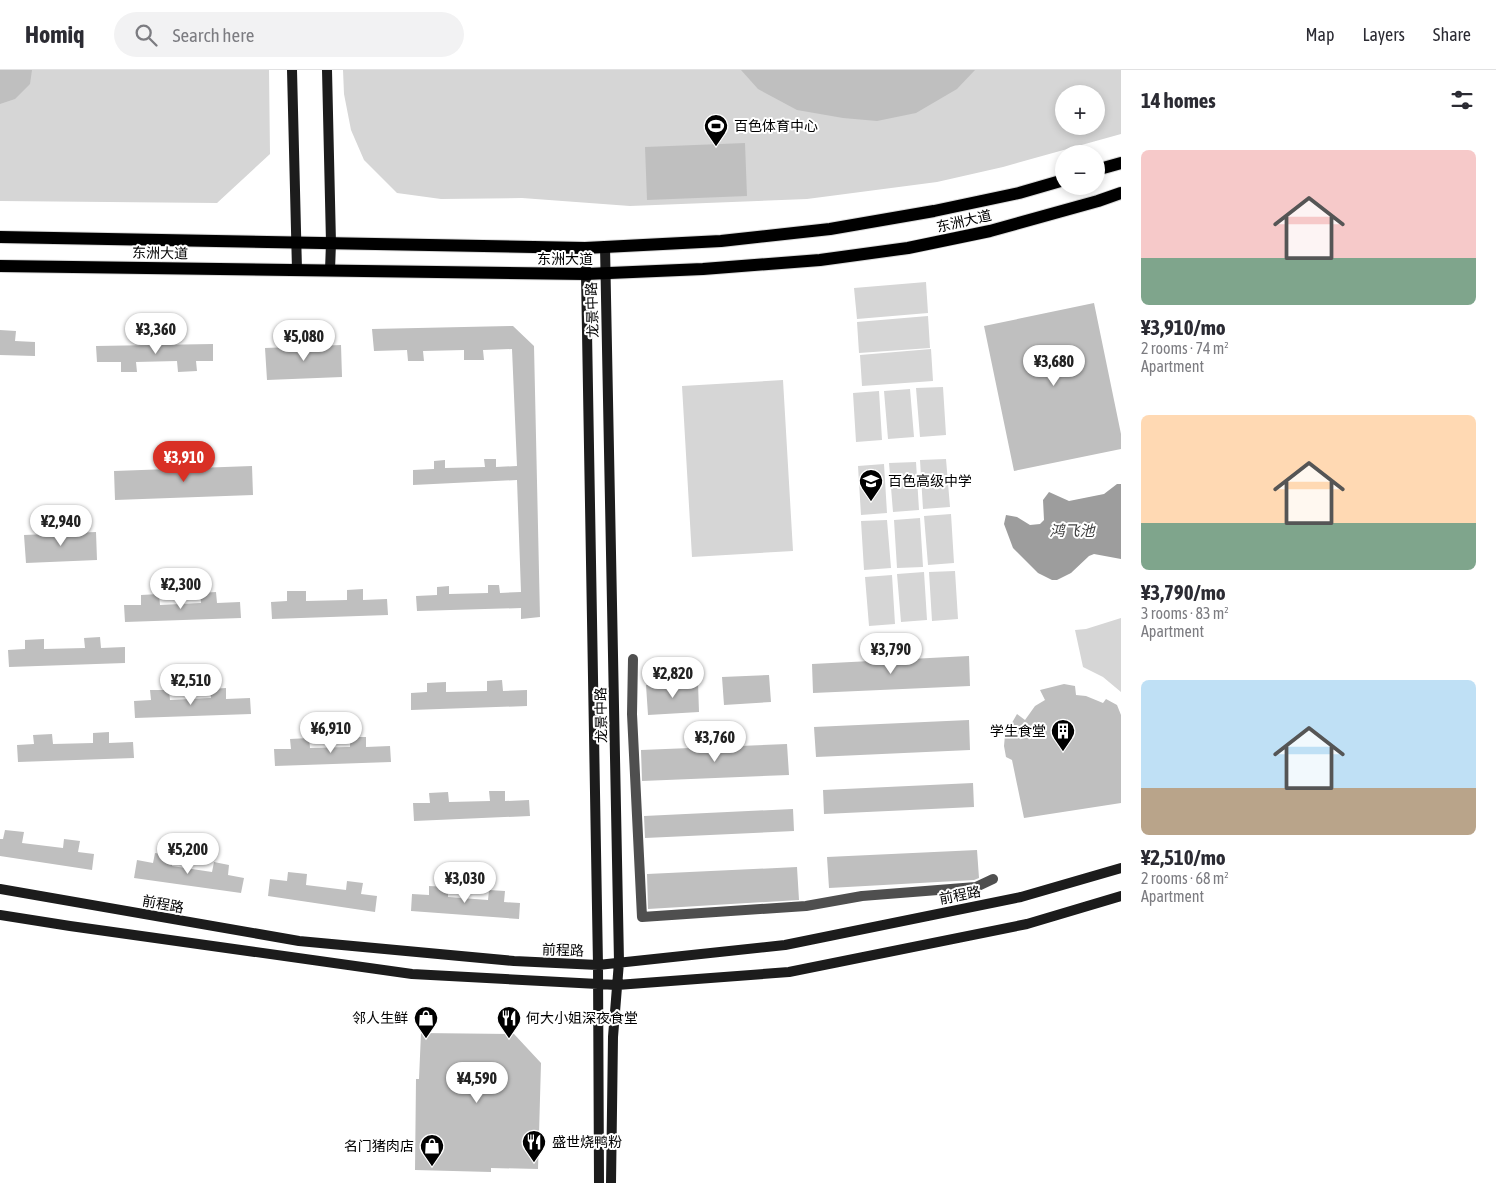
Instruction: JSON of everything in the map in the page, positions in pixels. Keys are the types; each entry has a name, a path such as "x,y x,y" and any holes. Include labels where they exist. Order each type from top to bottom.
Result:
{"main road":[{"path":"1105,167 1121,163"},
{"name":"东洲大道","path":"0,237 585,248 721,241 830,229 944,209 1020,193 1055,183"},
{"name":"东洲大道","path":"0,266 586,274 703,269 820,260 908,248 990,231 1121,193"}],"street":[{"path":"292,70 297,270"},
{"path":"327,70 330,270"},
{"name":"龙景中路","path":"605,246 619,962 613,1037 611,1183"},
{"name":"龙景中路","path":"585,248 598,965 599,1183"},
{"path":"633,659 632,714 642,917 806,906 862,896 976,887 993,879"},
{"name":"前程路","path":"0,889 299,941 514,962 598,965 785,945 1021,897 1121,868"},
{"path":"0,915 412,974 617,985 789,972 1027,924 1121,896"}],"shaded area":[{"path":"0,70 269,70 270,154 217,203 0,201"},
{"name":"百色体育中心","path":"343,70 1121,70 1121,134 1082,145 1055,145 1055,152 937,182 807,199 630,206 522,198 441,199 397,193 364,160 351,130 344,94"},
{"path":"926,282 928,313 857,319 854,288"},
{"path":"928,316 930,348 859,353 857,322"},
{"path":"931,349 933,381 862,386 860,355"},
{"path":"783,380 793,551 692,557 682,386"},
{"path":"943,387 946,435 920,437 916,388"},
{"path":"910,389 914,437 888,439 884,391"},
{"path":"879,391 882,440 856,442 853,393"},
{"path":"946,459 950,507 923,509 920,460"},
{"path":"916,462 919,510 893,512 889,463"},
{"path":"884,464 887,513 861,515 858,466"},
{"path":"951,514 954,563 928,565 924,516"},
{"path":"920,518 923,567 897,568 894,520"},
{"path":"887,520 891,568 864,570 861,521"},
{"path":"955,571 958,619 932,621 929,572"},
{"path":"924,572 927,620 901,622 897,574"},
{"path":"892,575 895,624 869,626 865,577"},
{"path":"1121,618 1121,692 1103,677 1083,667 1075,630 1086,629"}],"water":[{"name":"鸿飞池","path":"1117,484 1121,484 1121,559 1094,554 1089,556 1071,573 1057,580 1052,580 1038,573 1013,548 1004,524 1006,515 1017,517 1030,525 1040,524 1044,520 1043,500 1049,492 1069,501 1104,494"}],"building":[{"path":"0,70 32,70 30,84 15,99 0,104"},
{"path":"741,70 975,70 957,89 916,113 877,121 843,118 797,110 758,89"},
{"path":"745,143 747,196 647,200 645,147"},
{"path":"1094,303 1121,434 1121,449 1014,471 984,326"},
{"path":"513,326 534,346 540,617 521,619 521,608 417,611 416,596 437,595 437,587 449,586 449,594 488,593 488,585 499,585 500,593 521,592 517,480 413,485 413,470 434,469 434,461 445,460 445,468 485,467 484,459 496,459 496,467 517,466 512,349 483,350 484,360 464,360 464,350 423,351 424,361 408,361 407,350 374,351 372,329"},
{"path":"0,330 16,331 15,341 35,342 35,356 0,355"},
{"path":"213,344 213,361 196,361 197,371 178,372 177,361 136,362 137,372 121,372 121,362 97,362 96,346"},
{"path":"341,345 342,377 267,380 265,348"},
{"path":"252,466 253,495 115,500 114,471"},
{"path":"96,532 97,560 26,563 24,535"},
{"path":"363,589 363,600 387,599 388,615 272,619 271,602 287,601 287,591 306,591 306,601 347,600 347,590"},
{"path":"216,592 217,603 240,602 241,618 125,622 124,605 141,605 141,595 159,594 160,605 201,603 200,593"},
{"path":"100,637 101,648 125,647 125,663 9,667 8,650 25,649 25,640 44,639 44,649 85,648 84,638"},
{"path":"969,656 970,686 813,693 812,664"},
{"path":"769,675 771,702 724,705 722,677"},
{"path":"502,680 503,691 527,690 527,706 411,710 411,693 427,692 427,683 446,682 446,692 487,691 487,681"},
{"path":"698,683 699,712 648,715 646,685"},
{"name":"学生食堂","path":"1064,684 1075,686 1076,695 1086,696 1103,703 1106,699 1117,705 1121,715 1121,803 1024,818 1012,760 1006,757 1005,735 1017,714 1025,720 1035,706 1045,700 1040,690"},
{"path":"226,688 226,699 250,698 251,714 135,718 134,701 151,700 150,690 169,690 170,700 211,698 210,689"},
{"path":"969,720 970,750 816,757 814,727"},
{"path":"109,732 109,743 133,742 134,758 18,762 17,745 34,744 33,735 52,734 53,744 93,743 93,733"},
{"path":"350,737 366,737 366,747 390,746 391,762 275,766 274,749 291,749 290,739 309,738 310,748 350,747"},
{"path":"787,744 789,775 642,781 641,750"},
{"path":"973,783 974,807 824,814 823,790"},
{"path":"489,791 505,791 505,801 529,800 530,816 414,821 413,803 430,803 429,793 448,792 449,802 490,801"},
{"path":"793,809 794,831 645,838 644,816"},
{"path":"5,830 24,832 22,843 63,848 64,839 80,841 78,852 94,854 92,870 0,856 0,839 3,839"},
{"path":"977,850 979,878 974,880 829,888 827,857"},
{"path":"155,853 173,856 172,866 212,872 214,862 229,865 228,875 244,878 241,893 134,878 137,860 153,863"},
{"path":"797,867 799,900 648,909 647,874"},
{"path":"288,872 307,874 306,885 346,890 347,881 363,883 361,894 377,896 375,912 268,896 270,879 287,881"},
{"path":"429,886 448,887 448,897 488,900 489,890 505,891 504,902 520,903 519,919 411,911 412,894 429,895"},
{"path":"421,1033 514,1034 541,1063 538,1169 491,1168 491,1172 415,1170 416,1079 419,1079"}],"place":[{"name":"百色体育中心","path":"716,147"},
{"name":"百色高级中学","path":"871,502"},
{"name":"学生食堂","path":"1063,752"},
{"name":"邻人生鲜","path":"426,1039"},
{"name":"何大小姐深夜食堂","path":"509,1039"},
{"name":"盛世烧鸭粉","path":"534,1163"},
{"name":"名门猪肉店","path":"432,1167"}]}
